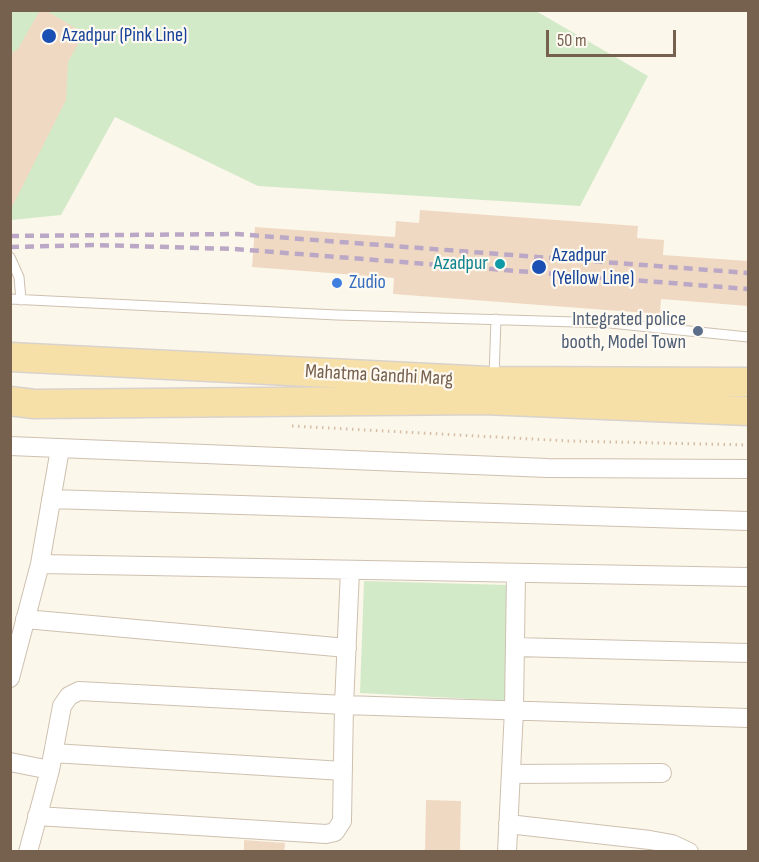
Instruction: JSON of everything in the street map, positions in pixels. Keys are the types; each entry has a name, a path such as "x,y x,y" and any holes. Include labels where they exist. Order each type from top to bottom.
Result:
{"main road":[{"name":"Mahatma Gandhi Marg","path":"10,357 494,381 748,382"},
{"name":"Mahatma Gandhi Marg","path":"10,401 46,404 484,400 748,411"}],"street":[{"path":"10,446 547,468 748,469"},
{"path":"10,678 40,564 60,449"},
{"path":"51,499 748,521"},
{"path":"40,564 748,577"},
{"path":"38,816 326,834 335,832 342,822 350,570"},
{"path":"507,852 514,710 516,573"},
{"path":"25,620 346,648"},
{"path":"515,647 748,653"},
{"path":"28,852 62,706 69,696 79,691 344,705 748,718"},
{"path":"10,762 51,761 343,771"},
{"path":"511,774 662,773"},
{"path":"508,824 650,840 672,844 689,852"}],"lane":[{"path":"10,257 20,277 21,300"},
{"path":"10,299 610,323 748,337"},
{"path":"494,381 496,319"}],"path":[{"path":"282,426 569,441 748,445"}],"green space":[{"path":"10,11 536,11 648,76 580,206 258,186 115,117 61,215 12,220"},
{"path":"364,581 509,585 510,701 360,693"}],"building":[{"path":"40,10 45,10 84,33 68,62 66,100 10,211 10,54 18,49"},
{"name":"Azadpur","path":"420,210 638,226 637,238 664,240 663,255 748,261 748,306 661,299 660,314 393,294 394,278 252,267 255,227 395,237 396,221 419,223"},
{"path":"426,800 461,801 460,852 425,852"},
{"path":"244,840 285,843 284,852 244,852"}],"railway":[{"path":"10,236 236,234 748,273"},
{"path":"10,247 95,245 235,249 748,289"}],"place":[{"name":"Azadpur (Pink Line)","path":"49,36"},
{"name":"Azadpur","path":"500,264"},
{"name":"Azadpur (Yellow Line)","path":"539,267"},
{"name":"Zudio","path":"337,283"},
{"name":"Integrated police booth, Model Town","path":"698,331"}]}
